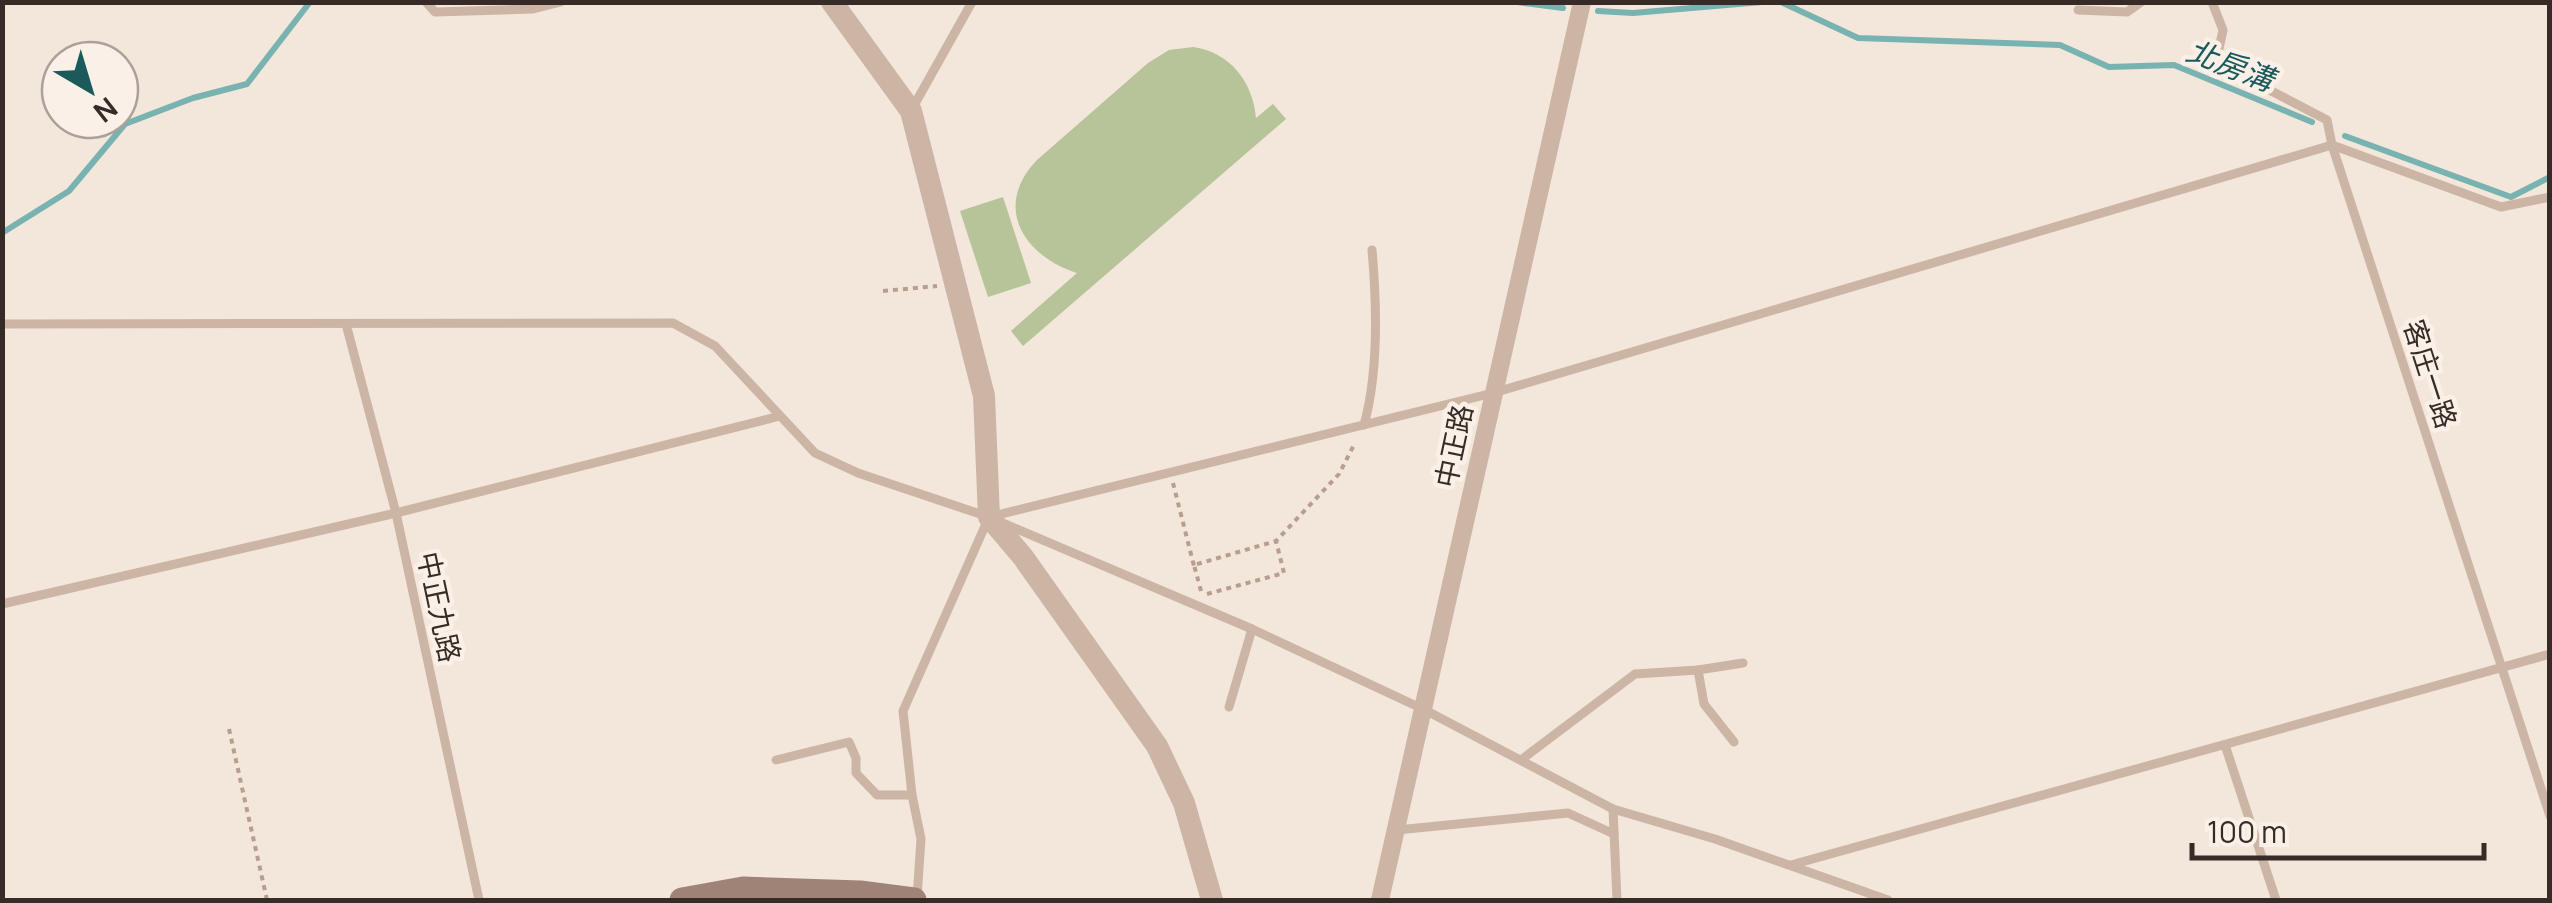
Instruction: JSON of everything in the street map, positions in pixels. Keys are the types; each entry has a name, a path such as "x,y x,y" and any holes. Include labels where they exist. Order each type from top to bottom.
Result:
{"main road":[{"path":"682,900 743,889 860,893 915,900"}],"street":[{"path":"832,2 911,110 984,396 989,517 1023,557 1157,746 1184,804 1212,900"},
{"name":"中正路","path":"1380,900 1582,2"}],"lane":[{"path":"426,2 435,12 533,8 562,2"},
{"path":"911,110 972,2"},
{"path":"2078,10 2127,12 2141,2"},
{"name":"客庄一路","path":"2212,2 2223,30 2218,58 2231,70 2327,120 2550,816"},
{"path":"989,517 1493,393 2332,145 2500,207 2550,197"},
{"path":"1364,425 1370,404 1376,293 1372,250"},
{"path":"2,324 673,323 715,346 815,453 858,473 989,517 1252,629 1425,710 1612,809 1885,900"},
{"name":"中正九路","path":"346,324 396,513 479,900"},
{"path":"2,604 396,513 780,416"},
{"path":"915,900 921,839 912,795 904,712 989,517"},
{"path":"1230,707 1252,629"},
{"path":"1790,866 2550,654"},
{"path":"1521,760 1635,674 1743,662"},
{"path":"1698,670 1704,704 1734,742"},
{"path":"776,760 850,742 856,774 877,795 912,795"},
{"path":"2225,744 2276,900"},
{"path":"1612,809 1618,900"},
{"path":"1396,830 1568,813 1614,834"}],"path":[{"path":"882,291 956,284"},
{"path":"1194,565 1276,541 1339,474 1364,425"},
{"path":"1170,472 1202,595 1284,573 1276,541"},
{"path":"229,730 267,900"}],"green space":[{"path":"1193,47 1218,55 1237,71 1250,92 1256,118 1273,104 1286,119 1023,346 1011,331 1077,273 1042,255 1020,228 1017,195 1024,178 1037,160 1148,63 1169,50"},
{"path":"1003,197 1031,283 988,297 960,211"}],"waterway":[{"path":"2,233 69,191 125,124 193,98 247,84 310,2"},
{"name":"北房溝","path":"1517,2 1563,8"},
{"name":"北房溝","path":"1598,11 1633,13 1762,2"},
{"name":"北房溝","path":"1781,2 1858,38 2060,45 2109,67 2174,65 2312,122"},
{"name":"北房溝","path":"2345,136 2511,197 2550,177"}]}
